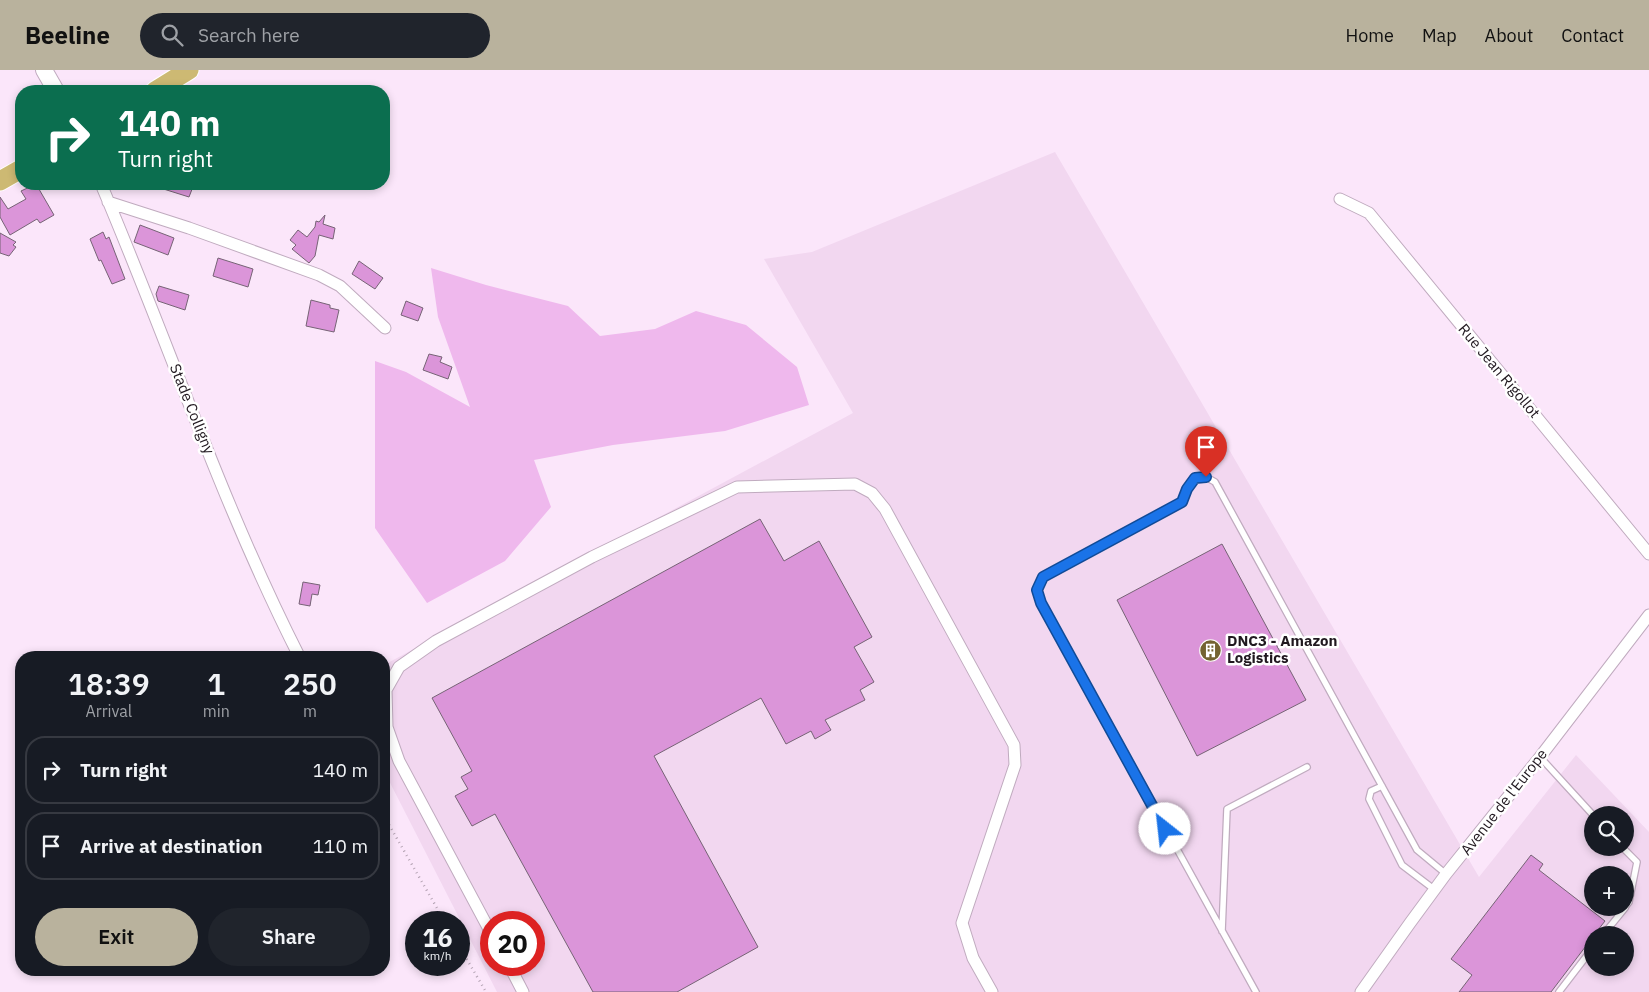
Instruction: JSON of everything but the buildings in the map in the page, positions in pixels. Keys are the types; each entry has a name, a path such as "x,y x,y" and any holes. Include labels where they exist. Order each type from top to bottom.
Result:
{"main road":[{"path":"165,85 189,70"},
{"path":"0,181 15,172"}],"street":[{"path":"44,70 53,85"},
{"name":"Stade Colligny","path":"103,190 240,530 296,651"},
{"name":"Rue Jean Rigollot","path":"1340,199 1369,213 1649,554"},
{"path":"108,202 189,228 319,275 340,286 385,328"},
{"path":"390,683 399,667 436,641 583,562 738,487 855,484 872,493 885,509 1014,745 1015,764 962,923 973,958 992,992"},
{"name":"Avenue de l'Europe","path":"1361,992 1446,874 1540,758 1649,615"},
{"path":"390,735 399,761 480,912"},
{"path":"514,976 523,992"}],"lane":[{"path":"1256,992 1041,603 1037,590 1043,577 1182,502 1187,489 1195,478 1206,477 1215,482 1417,850 1446,874"},
{"path":"1540,758 1585,806"},
{"path":"1222,933 1227,809 1307,767"},
{"path":"1382,786 1371,791 1369,799 1402,865 1435,890"},
{"path":"1631,856 1637,862 1634,877"},
{"path":"1610,926 1618,916"},
{"path":"1558,992 1584,959"}],"path":[{"path":"390,826 439,911"},
{"path":"470,965 486,992"}],"shaded area":[{"path":"1055,152 1479,877 1576,755 1624,806 1584,806 1584,856 1634,856 1634,816 1649,832 1649,992 497,992 489,976 545,976 545,911 480,911 480,959 470,939 470,911 456,911 390,783 390,662 853,413 764,259 812,252"},
{"path":"431,268 486,285 568,306 600,336 655,329 696,311 746,325 797,367 809,405 725,431 613,445 534,460 551,507 505,561 427,603 375,528 375,361 406,372 470,407 438,317"}],"place":[{"name":"DNC3 - Amazon Logistics","path":"1211,650"}],"route":[{"path":"1165,829 1041,603 1037,590 1043,577 1182,502 1187,489 1195,478 1206,477"}]}
